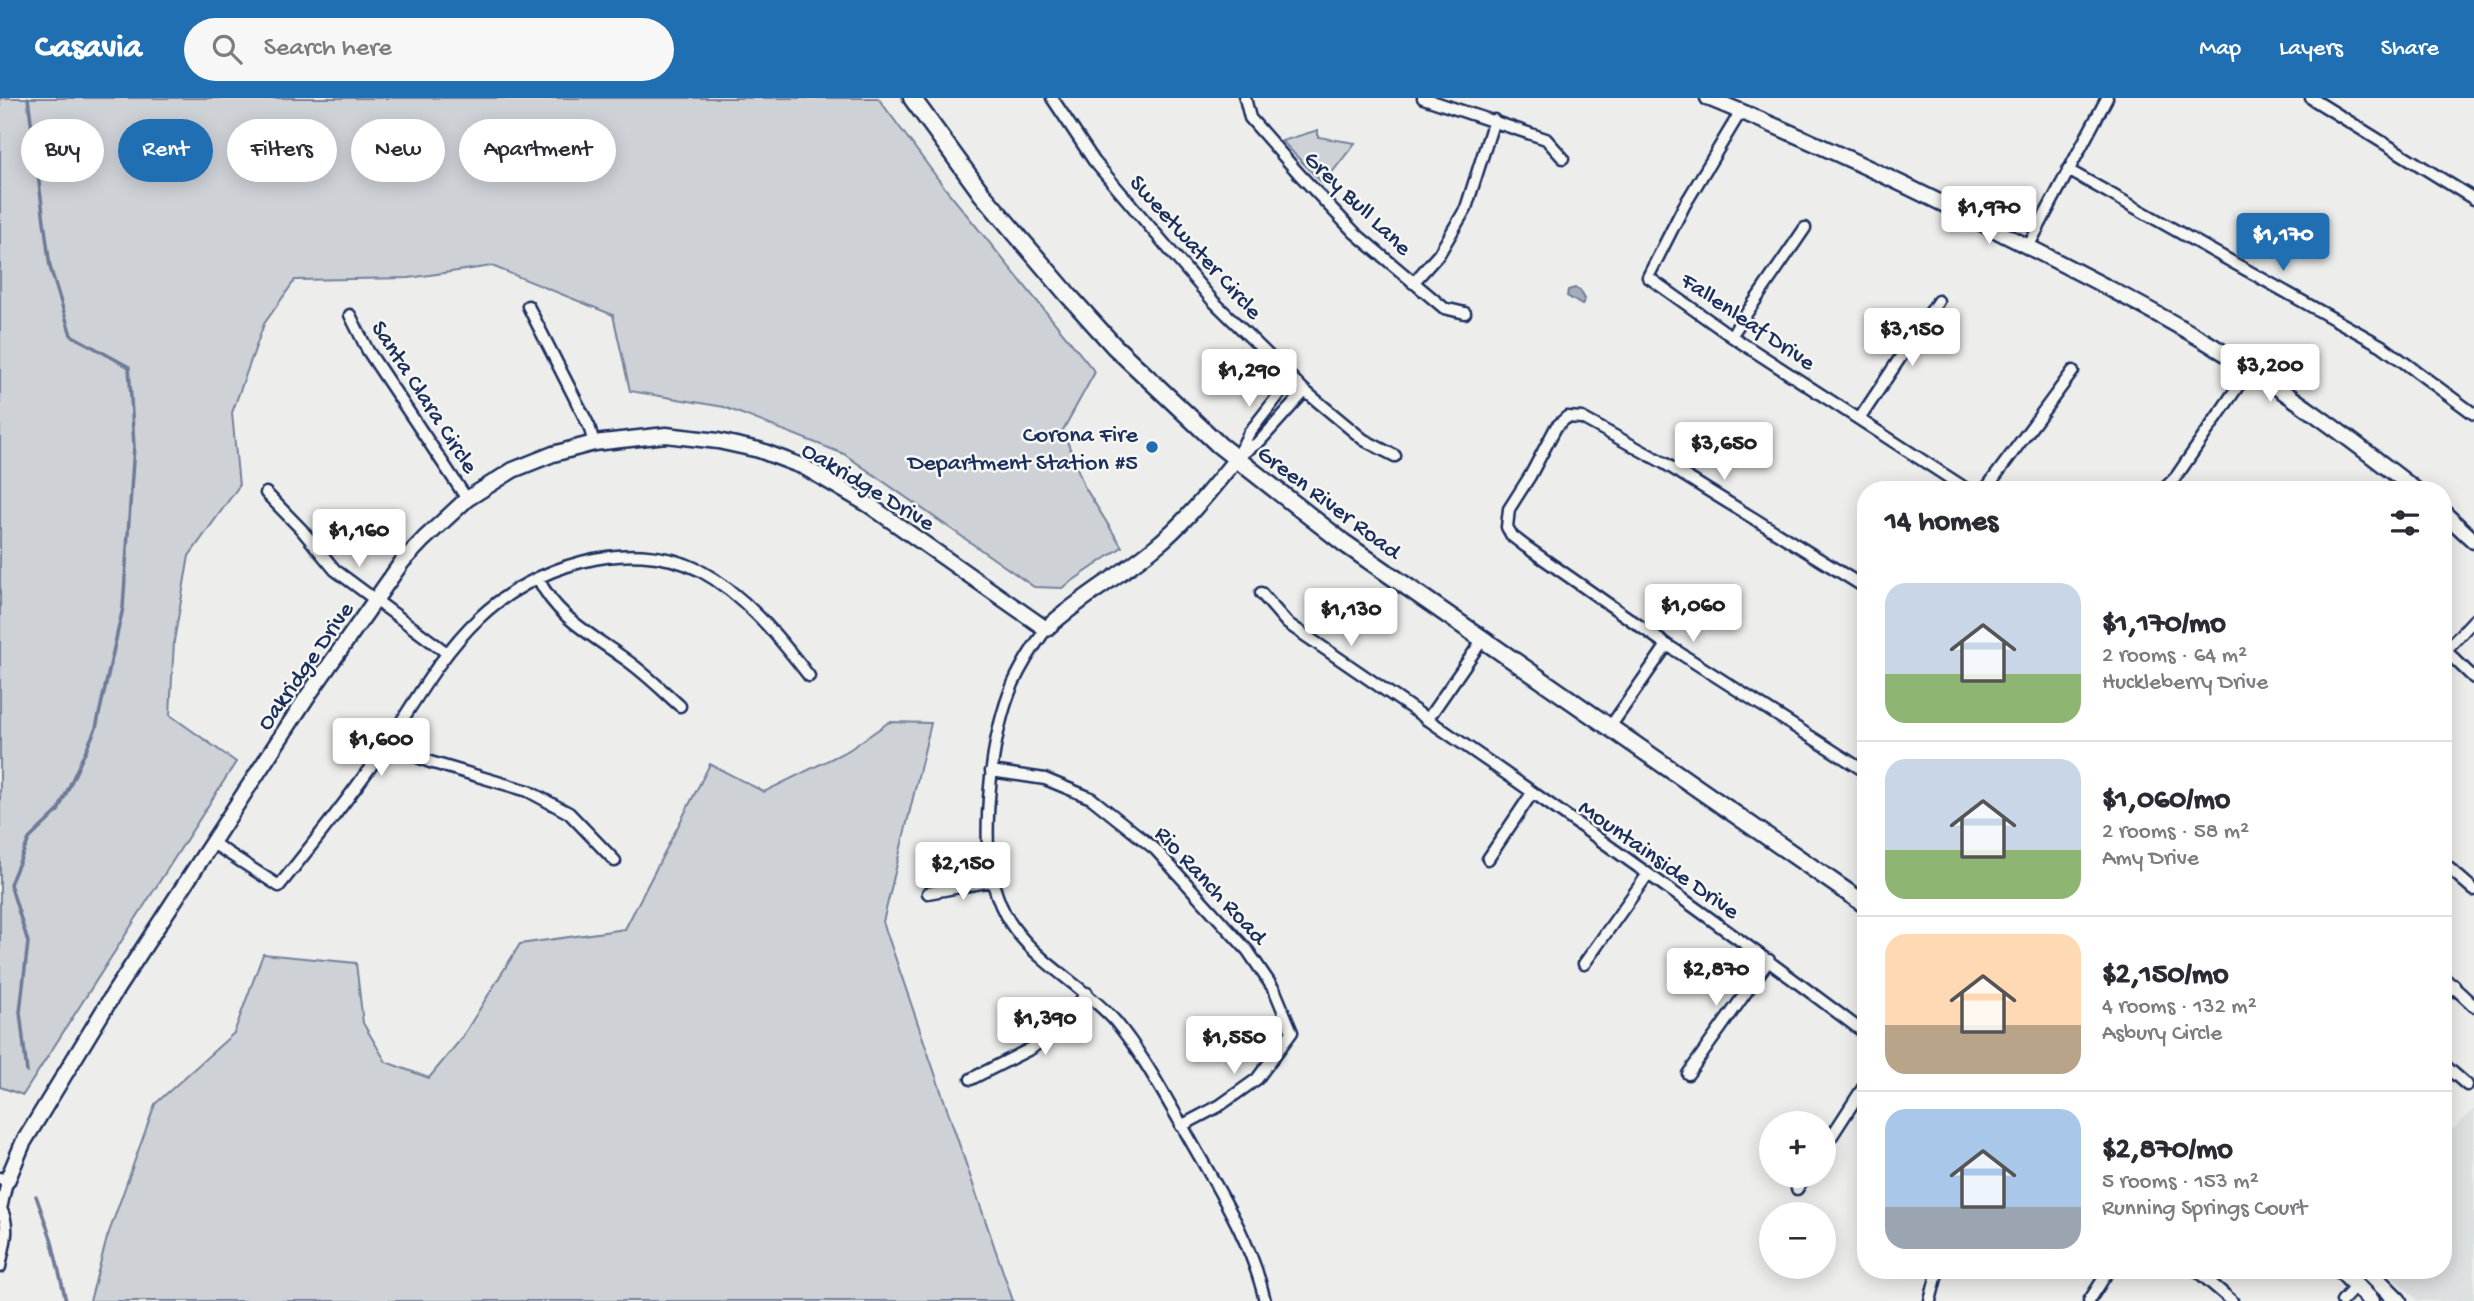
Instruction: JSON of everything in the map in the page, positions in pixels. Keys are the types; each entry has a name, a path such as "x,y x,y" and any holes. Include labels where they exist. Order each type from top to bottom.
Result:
{"main road":[{"name":"Green River Road","path":"912,98 982,194 1069,296 1132,364 1236,459 1344,543 1857,899"},
{"path":"2349,1279 2371,1301"},
{"path":"2376,1279 2394,1297"},
{"path":"2356,1286 2394,1297"}],"street":[{"name":"Sweetwater Circle","path":"1052,98 1094,161 1213,301 1305,391 1364,440 1395,456"},
{"name":"Grey Bull Lane","path":"1245,98 1250,118 1355,233 1444,308 1465,313"},
{"path":"1708,98 1874,171 2153,312 2249,369 2351,439 2405,481"},
{"path":"2028,247 2107,98"},
{"path":"2312,98 2474,199"},
{"path":"1430,99 1450,102 1546,139 1563,158"},
{"name":"Fallenleaf Drive","path":"1741,111 1684,206 1648,277 1731,336 1954,481"},
{"path":"1413,283 1439,254 1466,208 1494,120"},
{"path":"2068,170 2382,346 2474,414"},
{"path":"1731,336 1805,228"},
{"path":"1860,418 1938,301"},
{"path":"528,306 589,426 594,443"},
{"name":"Santa Clara Circle","path":"350,315 368,351 467,499"},
{"path":"2172,481 2249,369"},
{"path":"1992,481 2073,371"},
{"path":"1236,459 1249,433 1292,378"},
{"path":"1265,1301 1251,1253 1232,1213 1137,1048 1087,993 1021,937 1004,912 992,881 986,828 991,771 1003,710 1028,655 1046,629 1099,586 1154,548 1189,514 1236,459 1260,441 1305,391"},
{"path":"1857,582 1664,463 1582,418 1567,417 1556,427 1509,509 1507,527 1512,536 1525,546 1667,645 1857,766"},
{"name":"Oakridge Drive","path":"0,1267 7,1230 7,1222 1,1213 4,1180 43,1110 211,842 307,697 402,562 467,499 513,470 553,454 594,443 666,435 759,450 804,467 869,505 1046,629"},
{"path":"266,493 335,570 447,653"},
{"path":"2452,520 2474,541"},
{"path":"211,842 279,886 331,821 447,653 478,619 508,593 573,563 616,555 656,557 698,570 733,593 775,632 809,676"},
{"path":"538,578 546,596 569,620 628,661 680,706"},
{"name":"Mountainside Drive","path":"1261,593 1287,623 1648,874 1769,960 1857,1027"},
{"path":"2452,641 2474,620"},
{"path":"1427,720 1483,639"},
{"path":"1610,727 1667,645"},
{"path":"2452,657 2474,678"},
{"path":"386,744 430,762 528,791 569,814 615,861"},
{"name":"Rio Ranch Road","path":"991,771 1045,779 1091,799 1155,849 1248,951 1275,991 1292,1032 1256,1079 1219,1106 1181,1126"},
{"path":"1488,859 1532,793"},
{"path":"2452,871 2474,890"},
{"path":"1584,964 1648,874"},
{"path":"928,893 992,881"},
{"path":"1688,1074 1769,960"},
{"path":"2452,988 2454,985 2474,1006"},
{"path":"971,1079 1032,1048 1062,1024 1087,993"},
{"path":"2452,1072 2467,1086"},
{"path":"1836,1129 1857,1097"},
{"path":"1930,1301 1936,1279"},
{"path":"2089,1301 2103,1279"},
{"path":"2206,1279 2232,1301"},
{"path":"2342,1301 2356,1286"}],"shaded area":[{"path":"0,98 878,98 944,187 1095,372 1063,430 1084,486 1122,547 1062,588 1034,587 844,454 724,407 630,391 613,315 492,266 409,278 295,280 264,324 232,413 239,486 189,556 174,641 170,715 236,762 23,1095 0,1087"},
{"path":"1318,130 1318,137 1355,143 1323,184 1282,141"},
{"path":"889,722 931,723 883,922 1013,1301 90,1301 107,1238 155,1104 234,1033 263,954 356,963 363,1023 386,1062 429,1078 461,1039 520,944 625,929 710,764 764,792 849,750"},
{"path":"2474,1109 2474,1301 2418,1301 2396,1279 2452,1279 2452,1130"}],"water":[{"path":"1568,290 1580,290 1585,299 1582,305 1567,296"}],"waterway":[{"path":"27,1072 20,1012 28,942 10,884 29,839 58,811 96,728 123,608 134,446 129,367 71,335 50,267 28,98"},
{"path":"36,1196 51,1238 66,1301"}],"place":[{"name":"Corona Fire Department Station #5","path":"1152,447"}]}
